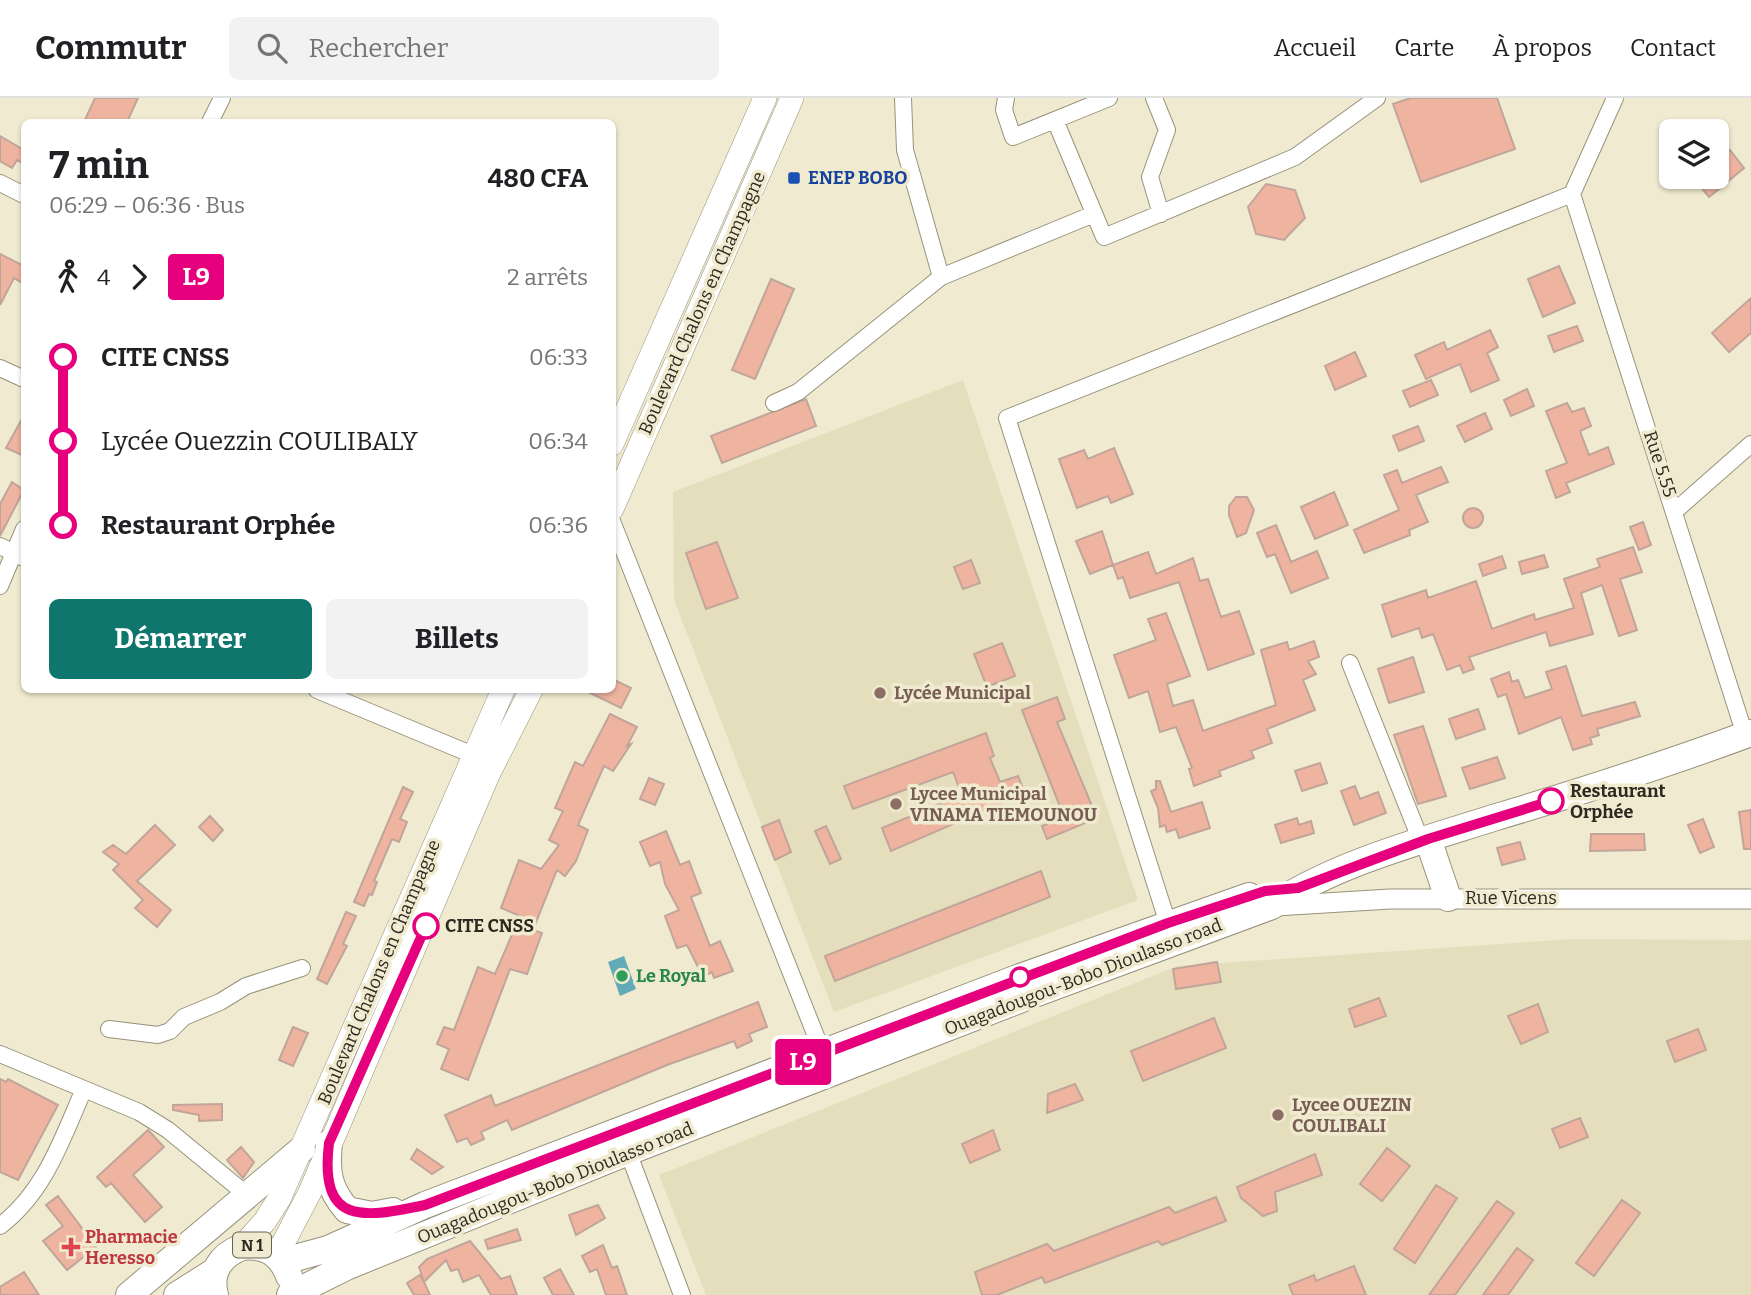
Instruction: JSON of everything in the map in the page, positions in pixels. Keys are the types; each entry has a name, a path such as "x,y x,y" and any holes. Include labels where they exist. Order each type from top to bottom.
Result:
{"highway":[{"name":"N 1","path":"1298,888 1425,840 1748,734"},
{"path":"1425,840 1448,898"},
{"name":"Ouagadougou-Bobo Dioulasso road","path":"280,1258 328,1249 425,1205 624,1142 1171,933 1265,891 1298,888"},
{"name":"Ouagadougou-Bobo Dioulasso road","path":"1171,933 1272,906 1298,888"},
{"name":"Ouagadougou-Bobo Dioulasso road","path":"289,1295 624,1142"},
{"path":"329,1143 326,1169 330,1186 347,1210 372,1215 425,1205"},
{"path":"129,1295 302,1149"},
{"path":"329,1295 341,1279 413,1240"},
{"name":"N 1","path":"177,1295 215,1283 226,1255 242,1247 260,1247 280,1258 289,1276 289,1295"}],"main road":[{"name":"Boulevard Chalons en Champagne","path":"616,435 765,98"},
{"name":"Boulevard Chalons en Champagne","path":"616,500 792,98"},
{"name":"Boulevard Chalons en Champagne","path":"242,1247 265,1222 287,1183 502,693"},
{"name":"Boulevard Chalons en Champagne","path":"280,1258 426,926 488,775 529,693"},
{"path":"287,1183 310,1192"}],"street":[{"path":"903,98 905,150 942,277"},
{"path":"1006,98 1004,110 1013,137 1109,98"},
{"path":"1154,98 1167,130 1150,177 1161,214"},
{"path":"1055,120 1104,237 1296,157 1377,98"},
{"path":"1171,933 1007,418 1572,194 1615,98"},
{"path":"212,119 218,99"},
{"path":"0,183 21,194"},
{"name":"Rue 5.55","path":"1572,194 1748,734"},
{"path":"774,403 799,392 942,277 1094,214"},
{"path":"0,368 21,378"},
{"path":"1675,511 1751,444"},
{"path":"616,531 827,1064"},
{"path":"0,586 21,535"},
{"path":"1350,663 1425,840"},
{"path":"324,693 473,755 488,775"},
{"name":"Rue Vicens","path":"1272,906 1448,898 1751,899"},
{"path":"109,1029 158,1035 170,1031 184,1017 220,1002 246,986 302,968"},
{"path":"0,1054 139,1112 168,1130 247,1195"},
{"path":"0,1226 22,1210 47,1171 84,1089"},
{"path":"624,1142 682,1295"}],"shaded area":[{"path":"963,380 1138,900 834,1012 674,600 673,492"},
{"path":"1573,939 1751,940 1751,1295 706,1295 659,1175 1177,966"}],"water":[{"name":"Le Royal","path":"624,956 636,989 620,996 608,962"}],"building":[{"path":"95,98 138,98 128,119 85,119"},
{"path":"1411,98 1497,98 1515,149 1421,182 1393,104"},
{"path":"0,136 21,148 21,162 17,160 12,168 0,161"},
{"path":"1729,151 1744,168 1729,180"},
{"path":"1266,184 1295,190 1305,218 1284,240 1256,234 1248,207"},
{"path":"1703,189 1719,189 1709,197"},
{"path":"0,254 21,264 21,282 14,278 0,305"},
{"path":"1559,266 1575,303 1543,317 1528,279"},
{"path":"771,279 794,289 755,379 732,370"},
{"path":"1751,298 1751,333 1729,352 1712,333"},
{"path":"1577,326 1583,341 1554,352 1548,336"},
{"path":"1490,330 1498,347 1487,353 1499,380 1471,392 1460,364 1426,379 1415,355 1444,342 1447,350"},
{"path":"1355,352 1366,376 1335,390 1325,366"},
{"path":"1431,380 1438,395 1410,407 1403,391"},
{"path":"1527,389 1534,406 1511,416 1504,400"},
{"path":"806,399 816,426 722,463 711,436"},
{"path":"1567,403 1572,412 1584,408 1591,426 1580,431 1589,455 1608,447 1614,464 1566,483 1570,492 1556,498 1546,471 1567,463 1546,411"},
{"path":"1485,413 1492,429 1465,442 1457,426"},
{"path":"21,420 21,455 6,448"},
{"path":"1418,426 1424,441 1399,451 1393,436"},
{"path":"1114,448 1133,494 1111,503 1108,496 1077,508 1059,459 1084,450 1088,459"},
{"path":"1441,467 1448,482 1416,495 1428,522 1409,530 1410,535 1364,553 1354,530 1399,510 1384,475 1397,470 1402,483"},
{"path":"12,482 21,488 21,496 0,536 0,504"},
{"path":"1334,492 1348,525 1315,539 1301,507"},
{"path":"1236,497 1247,497 1254,510 1246,533 1237,537 1229,515 1229,506"},
{"path":"1469,508 1477,508 1483,518 1477,528 1469,528 1463,522 1463,514"},
{"path":"1643,522 1651,545 1639,550 1630,527"},
{"path":"1276,525 1291,562 1317,551 1328,578 1291,593 1275,554 1267,557 1257,533"},
{"path":"1102,531 1113,565 1090,574 1076,541"},
{"path":"717,542 738,598 706,609 686,553"},
{"path":"1633,547 1642,572 1620,579 1637,630 1619,636 1602,585 1581,593 1593,634 1550,646 1546,632 1469,657 1474,669 1463,673 1460,665 1447,670 1433,634 1422,638 1419,628 1392,637 1382,605 1426,590 1428,598 1476,581 1492,629 1534,614 1535,620 1574,608 1564,579 1600,567 1597,559"},
{"path":"1148,552 1156,574 1193,558 1200,581 1208,579 1221,617 1239,611 1254,654 1208,670 1179,582 1130,598 1123,577 1118,579 1113,565"},
{"path":"1544,555 1548,567 1522,574 1519,562"},
{"path":"1502,556 1506,568 1483,576 1479,564"},
{"path":"971,560 980,583 963,589 954,567"},
{"path":"1166,613 1190,676 1167,684 1173,706 1193,700 1203,731 1276,705 1261,650 1287,642 1289,650 1314,641 1319,657 1308,661 1316,674 1303,680 1315,710 1267,729 1272,743 1251,751 1254,758 1219,771 1221,776 1194,786 1189,769 1192,768 1176,727 1160,732 1148,691 1129,698 1114,655 1156,640 1148,619"},
{"path":"1002,643 1015,676 987,687 974,654"},
{"path":"1413,657 1424,692 1389,703 1378,669"},
{"path":"1566,666 1582,716 1635,702 1640,716 1597,729 1599,735 1590,738 1592,744 1573,750 1561,717 1519,734 1506,694 1498,697 1491,679 1509,672 1512,682 1518,680 1525,698 1552,689 1546,672"},
{"path":"616,681 631,688 621,708 590,693 616,693"},
{"path":"1057,697 1065,719 1057,722 1097,818 1047,839 1042,826 1064,817 1022,710"},
{"path":"1478,709 1485,729 1456,739 1449,719"},
{"path":"610,714 637,727 627,746 631,744 613,771 604,766 578,825 588,830 576,861 565,876 557,870 533,930 542,933 527,974 510,969 468,1080 441,1069 449,1049 437,1044 444,1027 454,1030 478,967 495,974 520,916 501,908 519,860 541,869 559,845 549,840 563,811 555,808 575,762 583,766"},
{"path":"1423,726 1446,796 1418,804 1394,735"},
{"path":"986,733 994,756 990,758 1000,782 1018,776 1025,793 891,851 882,828 962,795 953,772 853,809 844,786"},
{"path":"1497,757 1505,778 1470,789 1462,768"},
{"path":"1320,763 1327,783 1302,791 1295,771"},
{"path":"649,778 664,784 655,805 640,799"},
{"path":"1156,781 1160,781 1171,812 1202,802 1210,828 1179,838 1176,829 1167,832 1165,825 1160,827 1158,808 1151,791 1156,789"},
{"path":"1355,786 1360,799 1378,792 1386,813 1354,825 1341,791"},
{"path":"403,787 413,792 400,819 407,822 399,842 392,839 374,881 377,882 372,895 369,894 364,906 354,902"},
{"path":"1751,810 1751,849 1744,849 1739,812"},
{"path":"210,816 223,830 213,841 199,827"},
{"path":"1297,818 1299,825 1311,821 1314,833 1281,843 1275,825"},
{"path":"1703,819 1714,847 1700,853 1688,825"},
{"path":"779,820 791,852 775,860 762,827"},
{"path":"155,825 175,845 137,881 171,910 157,927 135,908 143,900 113,870 119,864 103,852 113,845 126,854"},
{"path":"826,826 841,859 830,864 815,831"},
{"path":"666,831 680,865 689,861 701,893 691,897 710,946 720,941 733,971 714,978 712,972 703,977 687,945 677,948 665,916 679,910 665,884 660,862 650,866 640,842"},
{"path":"1591,834 1644,834 1645,850 1590,851"},
{"path":"1520,842 1525,859 1502,865 1497,848"},
{"path":"1041,871 1050,897 835,981 825,956"},
{"path":"346,912 356,916 343,944 347,946 327,984 317,979"},
{"path":"1217,962 1221,982 1176,989 1173,969"},
{"path":"1379,998 1386,1016 1355,1027 1349,1009"},
{"path":"758,1002 767,1027 749,1034 752,1041 737,1048 734,1041 667,1065 512,1130 507,1120 481,1132 484,1139 471,1145 467,1138 457,1142 445,1115 491,1095 495,1106"},
{"path":"1538,1004 1548,1032 1521,1044 1508,1016"},
{"path":"1214,1018 1226,1048 1143,1081 1131,1051"},
{"path":"293,1027 308,1033 293,1066 279,1060"},
{"path":"1698,1029 1706,1050 1675,1062 1667,1041"},
{"path":"0,1079 6,1082 8,1079 58,1105 18,1180 0,1172"},
{"path":"1075,1084 1083,1100 1047,1113 1048,1094"},
{"path":"222,1104 222,1120 199,1121 199,1115 173,1110 173,1105"},
{"path":"1580,1118 1588,1137 1560,1148 1552,1129"},
{"path":"148,1130 164,1147 133,1175 162,1207 145,1222 111,1183 106,1187 97,1177"},
{"path":"993,1130 1000,1150 970,1163 962,1144"},
{"path":"241,1147 254,1162 243,1178 227,1160"},
{"path":"1387,1148 1410,1166 1382,1201 1360,1184"},
{"path":"417,1149 443,1167 432,1174 411,1159"},
{"path":"1315,1154 1322,1175 1275,1192 1277,1211 1263,1216 1241,1198 1237,1187"},
{"path":"1436,1185 1457,1198 1415,1263 1394,1249"},
{"path":"58,1196 96,1247 67,1270 43,1241 63,1226 46,1205"},
{"path":"1216,1197 1226,1221 1162,1245 1158,1241 1045,1283 1042,1277 997,1295 982,1295 975,1272 1047,1244 1054,1251 1169,1207 1175,1213"},
{"path":"1622,1200 1640,1213 1594,1276 1576,1263"},
{"path":"1497,1201 1514,1213 1455,1295 1429,1295"},
{"path":"598,1205 605,1218 576,1235 569,1215"},
{"path":"517,1229 521,1240 488,1249 485,1240"},
{"path":"470,1241 501,1279 510,1276 517,1295 491,1295 479,1275 463,1282 458,1269 451,1271 446,1260 424,1282 419,1267 427,1259"},
{"path":"603,1245 612,1268 617,1266 627,1295 606,1295 597,1269 590,1272 582,1256"},
{"path":"1517,1248 1533,1260 1508,1295 1483,1295"},
{"path":"1354,1266 1366,1295 1293,1295 1289,1285 1314,1275 1316,1281"},
{"path":"560,1269 574,1295 553,1295 544,1278"},
{"path":"24,1272 39,1295 0,1295 0,1287"},
{"path":"420,1275 430,1295 414,1295 407,1283"}],"bus line":[{"name":"L9","path":"426,926 329,1143 326,1169 330,1186 347,1210 360,1215 425,1205 1168,923 1265,891 1298,888 1428,839 1551,801"}],"place":[{"name":"ENEP BOBO","path":"794,178"},
{"name":"Lycée Municipal","path":"880,693"},
{"name":"Restaurant Orphée","path":"1551,801"},
{"name":"Lycee Municipal VINAMA TIEMOUNOU","path":"896,804"},
{"name":"CITE CNSS","path":"426,926"},
{"name":"Le Royal","path":"622,976"},
{"name":"Lycee OUEZIN COULIBALI","path":"1278,1115"},
{"name":"Pharmacie Heresso","path":"71,1247"}]}
